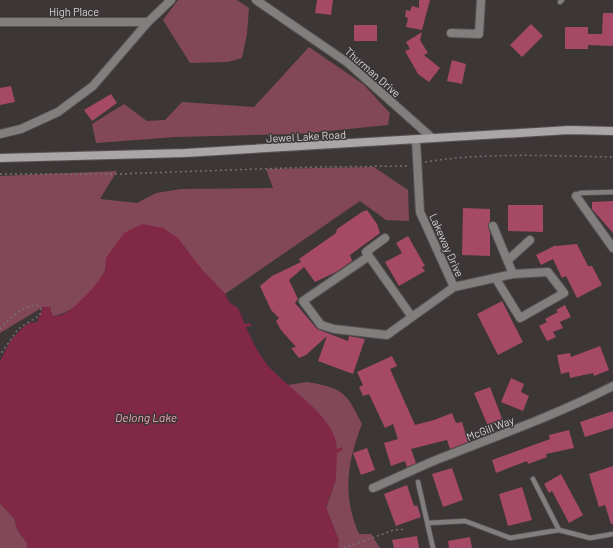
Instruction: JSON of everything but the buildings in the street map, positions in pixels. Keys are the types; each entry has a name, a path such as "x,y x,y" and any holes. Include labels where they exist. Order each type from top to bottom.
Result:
{"main road":[{"name":"Jewel Lake Road","path":"0,158 185,153 569,130 613,131"}],"street":[{"path":"0,134 20,129 58,112 93,86 148,22 170,0"},
{"name":"Thurman Drive","path":"256,0 348,63 432,138"},
{"path":"451,33 479,34 481,0"},
{"name":"High Place","path":"0,22 148,22"},
{"name":"Lakeway Drive","path":"416,140 420,212 454,287"},
{"path":"576,196 613,248"},
{"path":"494,226 513,274"},
{"path":"385,238 366,252 412,317"},
{"path":"508,260 530,240"},
{"path":"369,256 303,301 322,326 334,329 387,335 454,287 496,279 513,274 548,272 564,293 520,318 496,279"},
{"name":"McGill Way","path":"374,488 448,455 494,439 580,403 613,386"}],"lane":[{"path":"576,196 580,193 613,192"},
{"path":"533,479 559,530"},
{"path":"418,482 433,548"},
{"path":"428,523 465,521 510,538 559,530 590,538 613,534"}],"path":[{"path":"0,174 117,174 337,166 390,167 450,158 503,156 613,157"},
{"path":"0,329 19,310 29,305 37,305 41,309 40,315 18,329 0,355"},
{"path":"344,548 394,530 405,529"}],"shaded area":[{"path":"178,0 237,0 249,8 247,34 242,58 228,62 190,63 163,20"},
{"path":"309,47 363,84 390,113 388,125 299,134 176,137 96,143 92,124 124,104 147,121 165,120 182,102 254,107"},
{"path":"374,167 408,190 409,221 386,220 360,201 225,294 204,272 106,258 105,270 100,280 89,294 75,307 52,316 50,307 43,307 0,333 0,176 117,171 100,199 137,203 156,193 181,189 273,188 266,169"},
{"path":"307,382 328,386 342,393 352,404 362,424 353,452 348,479 350,506 359,534 371,534 380,548 335,548 339,541 326,508 336,479 301,398 288,385"},
{"path":"0,503 14,518 18,531 28,544 26,548 0,548"}],"water":[{"name":"Delong Lake","path":"142,224 163,228 178,238 204,272 225,294 230,303 238,308 245,324 250,323 251,326 246,327 257,350 268,366 312,406 330,427 335,438 337,449 342,447 343,450 337,453 336,479 326,507 339,541 339,548 26,548 28,544 18,531 14,518 0,503 0,361 11,340 22,328 29,323 37,322 43,307 50,307 52,316 62,315 73,308 92,289 105,272 106,258 124,233"}]}
